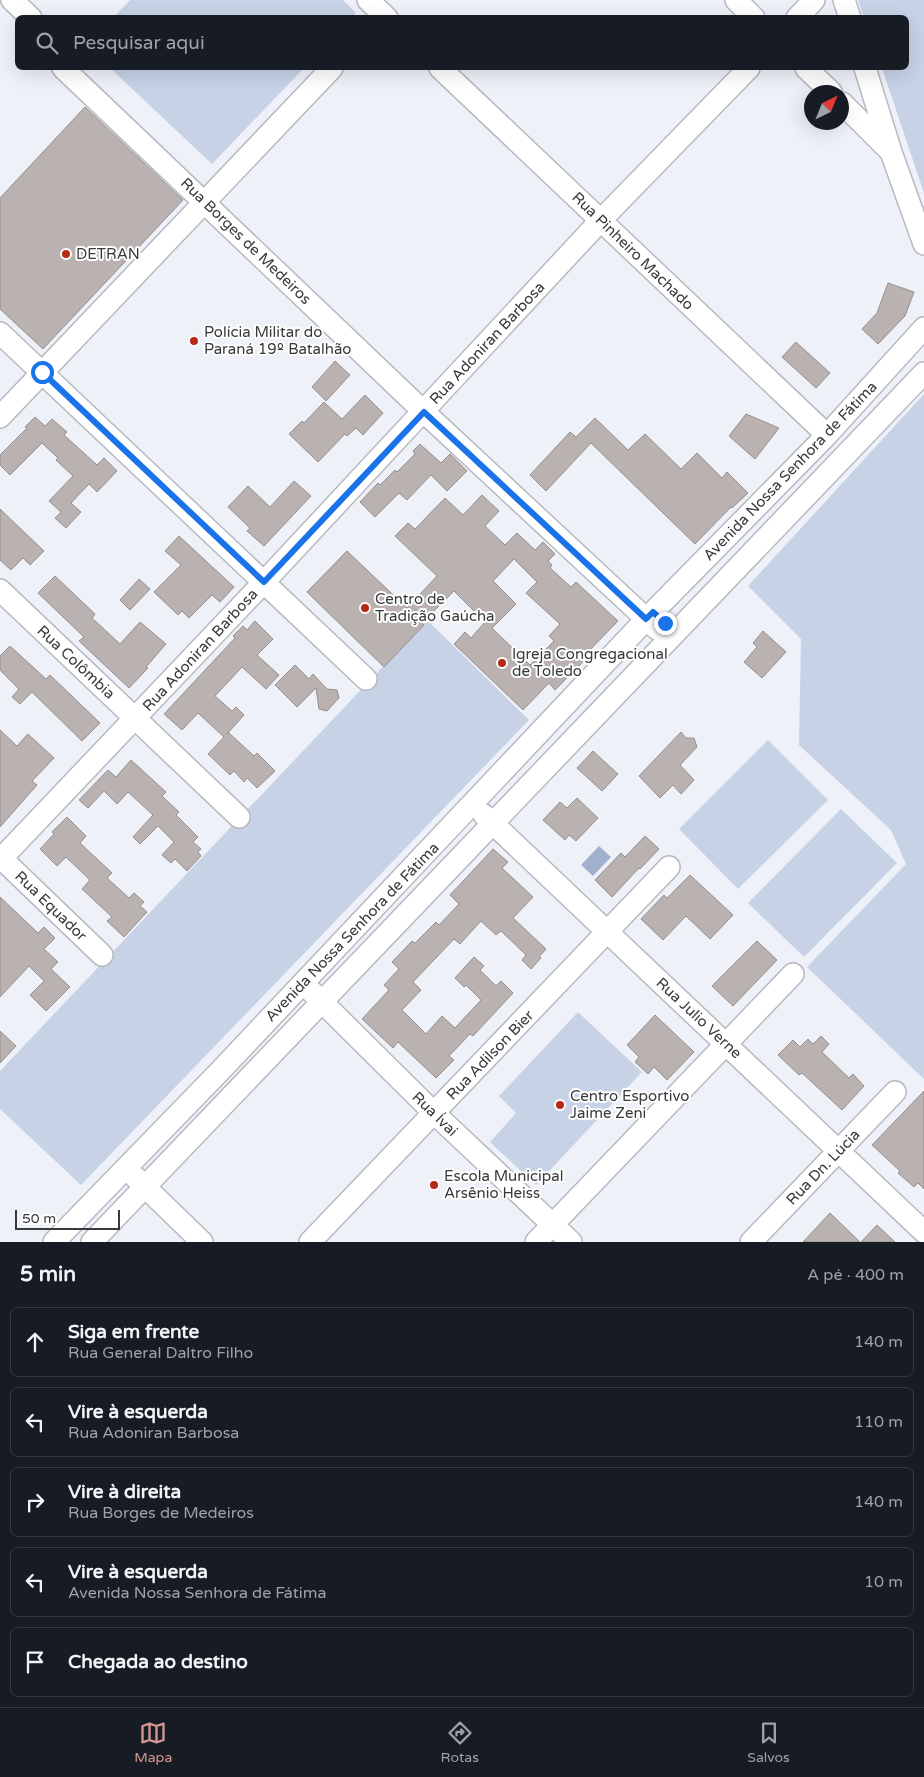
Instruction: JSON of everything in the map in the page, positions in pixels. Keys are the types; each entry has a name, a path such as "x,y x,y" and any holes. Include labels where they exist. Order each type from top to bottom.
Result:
{"street":[{"path":"12,0 28,15"},
{"path":"736,0 751,15"},
{"path":"800,15 814,0"},
{"path":"844,0 849,15"},
{"path":"0,8 15,21"},
{"name":"Rua Borges de Medeiros","path":"65,70 210,197"},
{"name":"Rua Borges de Medeiros","path":"86,70 210,197 428,407 650,616"},
{"path":"0,417 330,70"},
{"name":"Rua Pinheiro Machado","path":"442,70 826,435"},
{"name":"Rua Adoniran Barbosa","path":"1,858 264,582 601,220 747,70"},
{"path":"808,70 824,85"},
{"path":"866,70 891,152 924,244"},
{"path":"849,110 891,152"},
{"name":"Avenida Nossa Senhora de Fátima","path":"54,1242 303,984 650,616 826,435 924,328"},
{"path":"0,332 366,679"},
{"name":"Avenida Nossa Senhora de Fátima","path":"92,1242 924,374"},
{"name":"Rua Colômbia","path":"0,590 240,817"},
{"path":"650,616 669,627 672,636"},
{"name":"Rua Julio Verne","path":"472,804 924,1232"},
{"name":"Rua Equador","path":"1,858 102,955"},
{"name":"Rua Adilson Bier","path":"310,1242 669,867"},
{"path":"536,1242 793,974"},
{"name":"Rua Ívai","path":"303,984 434,1113 570,1242"},
{"name":"Rua Dn. Lúcia","path":"751,1242 894,1092"},
{"path":"126,1168 202,1242"}],"shaded area":[{"path":"130,0 343,0 356,13 354,15 116,15"},
{"path":"858,0 924,0 924,193 883,70 909,70 909,15 863,15"},
{"path":"112,70 302,70 212,164"},
{"path":"924,394 924,1079 807,967 906,864 891,830 799,745 801,639 748,586"},
{"path":"427,620 529,720 81,1185 0,1109 0,1071"},
{"path":"768,740 828,800 738,889 679,829"},
{"path":"841,809 897,863 804,957 748,903"},
{"path":"599,846 611,857 593,876 581,865"},
{"name":"Centro Esportivo Jaime Zeni","path":"578,1012 642,1072 536,1185 490,1142 516,1113 499,1096"}],"building":[{"name":"DETRAN","path":"85,107 183,200 43,349 0,309 0,198"},
{"path":"888,283 914,292 905,316 878,344 862,329 877,313"},
{"path":"796,342 830,373 816,388 782,357"},
{"path":"335,361 350,375 326,401 312,387"},
{"path":"365,395 383,413 363,435 356,428 347,436 345,434 318,462 289,434 302,421 304,423 324,402 342,419"},
{"path":"746,414 779,428 755,459 729,436"},
{"path":"35,417 45,426 52,419 67,432 64,435 97,465 104,458 117,471 97,492 89,484 71,503 81,512 66,528 55,518 61,512 49,501 73,476 56,460 58,458 42,443 10,475 0,465 0,455 27,428 25,427"},
{"path":"595,418 628,450 645,434 681,469 697,453 722,478 727,472 748,493 731,507 695,544 591,443 546,491 530,475 570,432 576,437"},
{"path":"420,444 441,463 450,454 467,471 447,491 431,475 407,500 399,493 375,517 360,502 378,483 380,485 395,470 397,472 415,454 413,451"},
{"path":"294,481 311,496 264,546 247,531 250,528 228,507 248,486 270,507"},
{"path":"482,495 499,511 485,526 505,545 517,533 535,550 543,542 555,554 548,561 552,565 550,568 571,587 576,582 618,621 584,656 586,658 580,665 555,690 549,683 523,710 454,644 465,632 471,638 485,622 454,591 422,623 424,625 384,667 307,592 347,551 407,608 437,576 395,536 408,523 415,529 445,498 463,515","holes":["514,559 537,582 526,593 560,624 549,636 554,641 530,665 492,628 516,604 493,581"]},
{"path":"0,509 44,551 30,565 23,558 11,570 0,560"},
{"path":"179,536 234,587 220,602 212,595 189,618 182,611 178,615 154,592 181,565 165,551"},
{"path":"55,576 95,614 92,618 120,644 140,622 166,644 146,667 148,668 129,688 79,641 84,637 38,593"},
{"path":"139,579 150,589 130,610 120,600"},
{"path":"255,621 273,639 257,655 279,675 266,689 242,667 215,696 232,711 236,707 244,715 228,732 254,756 257,753 275,771 257,788 247,778 244,782 234,771 230,775 208,754 224,737 198,713 182,730 164,714 235,638 233,636 243,626 247,630"},
{"path":"763,631 786,652 762,678 744,662 757,647 753,643"},
{"path":"10,646 46,679 50,675 100,723 82,741 32,692 20,704 12,697 19,689 0,670 0,656"},
{"path":"295,665 309,679 313,674 327,689 337,690 339,698 327,711 319,709 316,688 297,707 275,685"},
{"path":"0,730 17,746 28,734 54,758 32,781 37,785 0,827"},
{"path":"681,732 686,738 694,738 697,747 680,765 694,780 681,794 673,785 660,798 639,776"},
{"path":"593,751 618,774 602,791 577,768"},
{"path":"131,760 166,792 162,796 179,812 176,815 198,837 193,842 201,849 198,852 201,856 187,871 175,859 171,863 162,855 174,842 158,826 140,844 133,837 153,815 128,792 117,804 104,791 88,808 79,800 108,770 116,777"},
{"path":"577,798 598,818 576,841 569,835 565,840 543,820 560,802 567,808"},
{"path":"67,817 86,836 80,843 112,873 107,878 129,898 134,893 144,902 140,906 147,912 124,937 107,921 112,917 82,889 90,880 66,857 57,866 40,849 54,834 52,832"},
{"path":"645,836 659,849 612,897 595,880 621,853 625,857"},
{"path":"493,849 508,862 502,868 533,897 513,918 546,949 531,969 522,960 526,955 501,931 496,935 481,921 460,944 454,939 413,982 421,990 402,1010 426,1034 442,1016 455,1028 481,1000 466,985 464,987 455,978 474,957 484,966 480,970 496,986 501,981 513,993 473,1036 470,1034 449,1056 454,1060 436,1078 398,1042 393,1048 362,1019 389,990 384,985 399,969 392,962 412,941 415,943 436,922 439,925 459,904 450,895"},
{"path":"690,875 733,915 710,939 686,916 663,940 641,919 664,895 667,898"},
{"path":"0,897 38,933 44,927 55,938 44,949 58,962 51,969 70,987 46,1011 30,995 44,981 29,966 0,997"},
{"path":"757,941 777,960 733,1006 712,986"},
{"path":"655,1015 694,1052 667,1080 654,1067 648,1074 635,1062 639,1057 627,1045"},
{"path":"0,1031 16,1046 0,1063"},
{"path":"821,1036 829,1044 822,1052 849,1078 853,1074 864,1086 842,1110 802,1073 799,1075 778,1055 793,1040 800,1047 808,1039 813,1044"},
{"path":"924,1091 924,1189 918,1183 914,1187 872,1145"},
{"path":"830,1213 860,1242 803,1242"},
{"path":"877,1225 895,1242 861,1242"}],"place":[{"name":"DETRAN","path":"66,254"},
{"name":"Polícia Militar do Paraná 19º Batalhão","path":"194,341"},
{"name":"Centro de Tradição Gaúcha","path":"365,608"},
{"name":"Igreja Congregacional de Toledo","path":"502,663"},
{"name":"Centro Esportivo Jaime Zeni","path":"560,1105"},
{"name":"Escola Municipal Arsênio Heiss","path":"434,1185"}],"route":[{"path":"42,372 264,582 424,412 646,619 653,612 665,623"}]}
